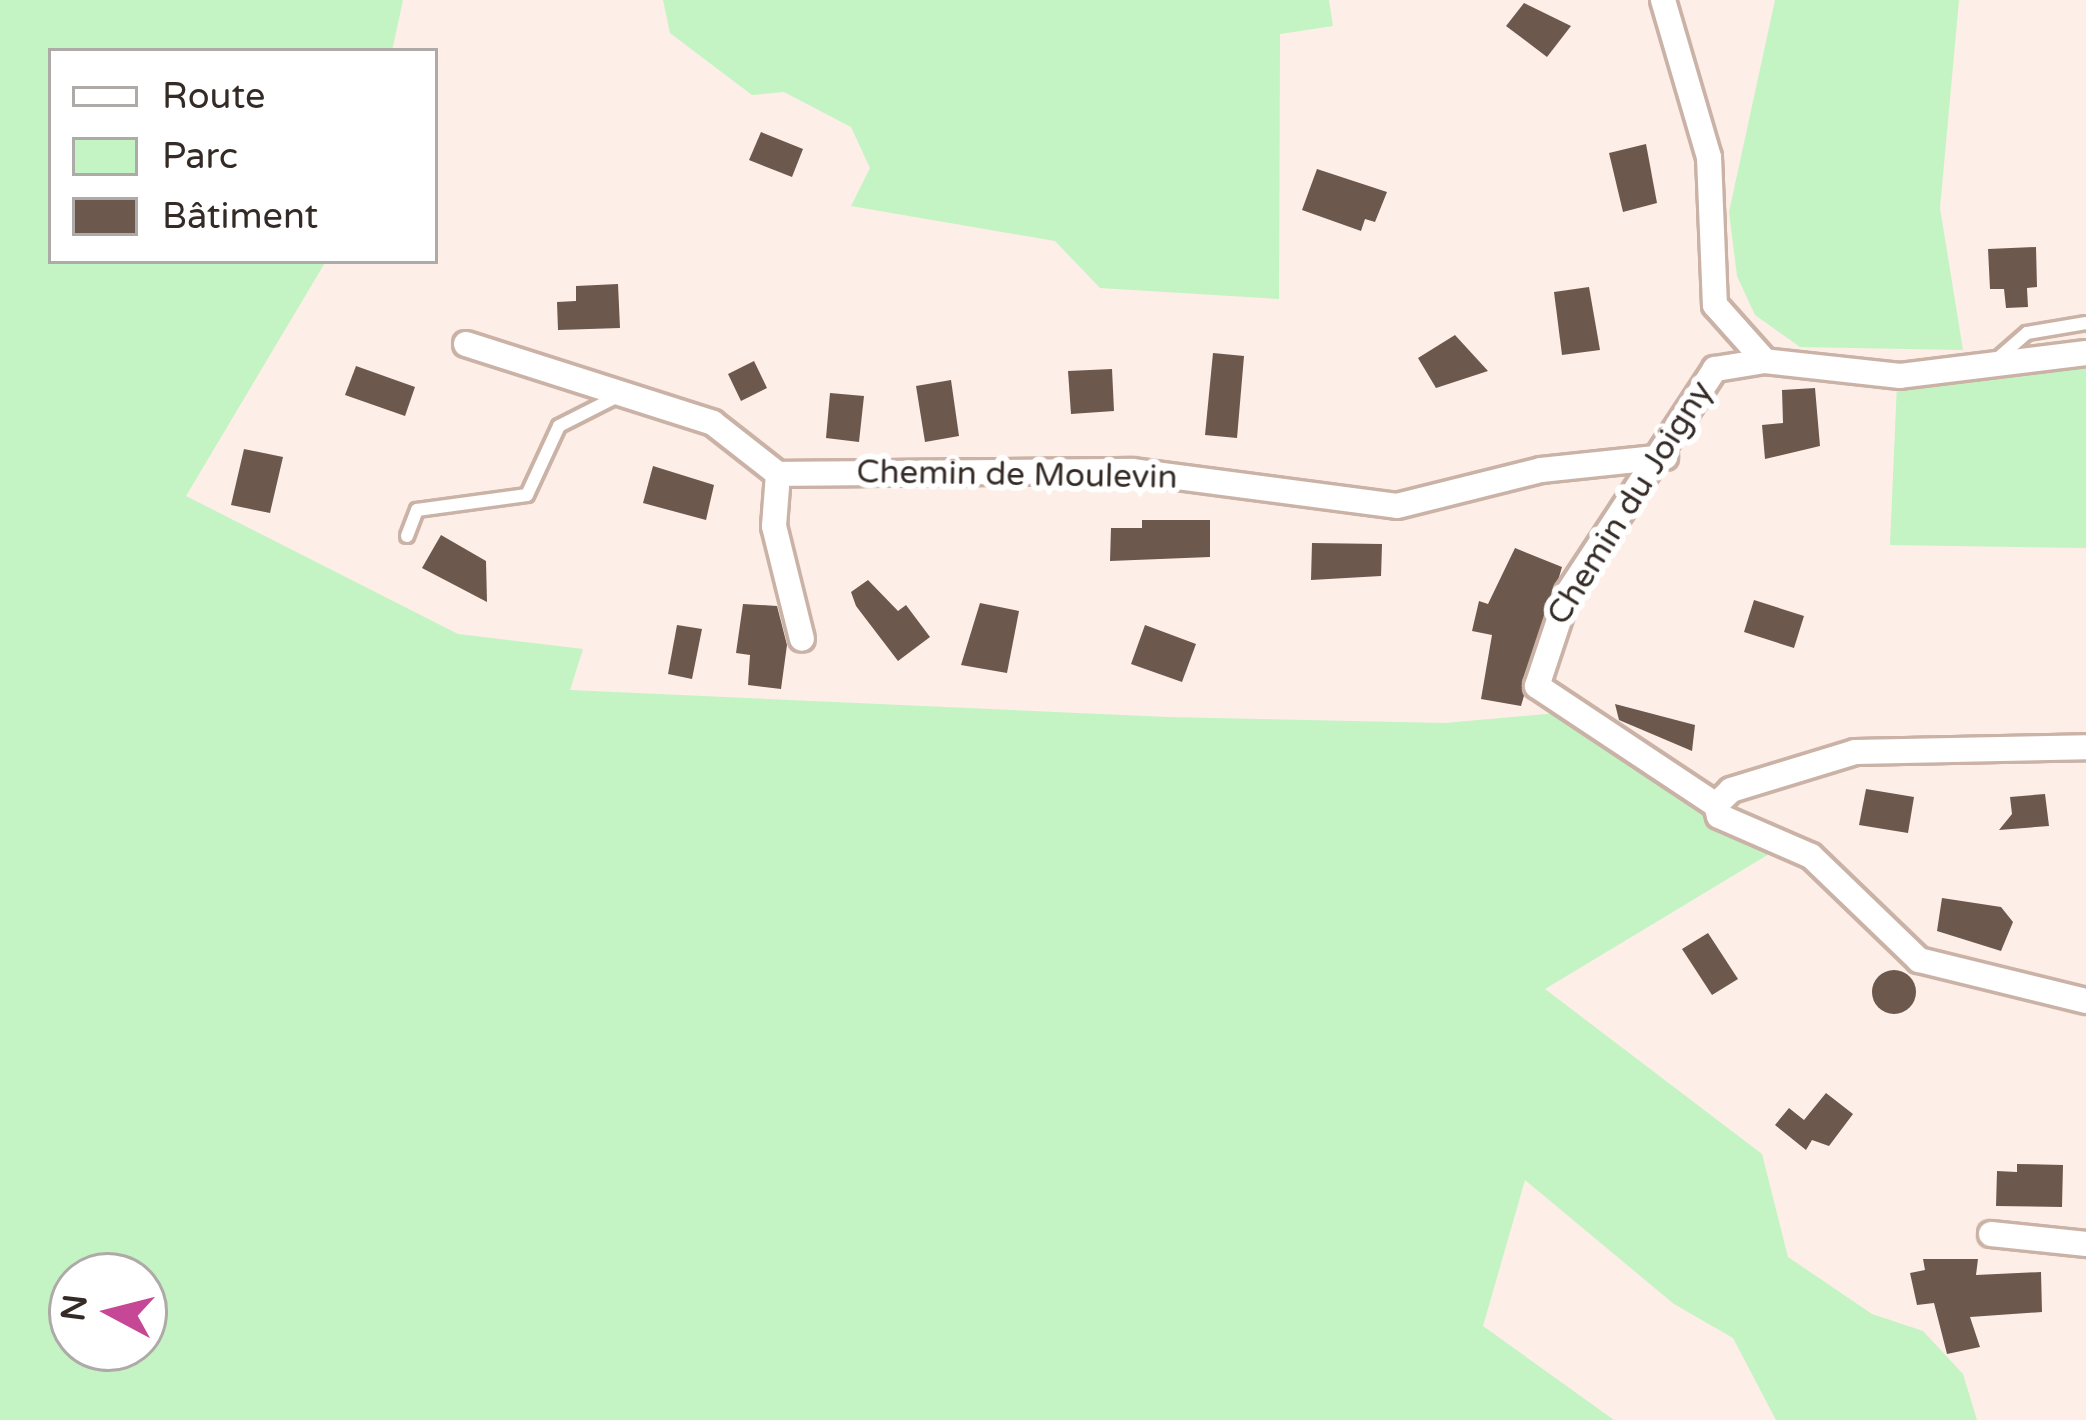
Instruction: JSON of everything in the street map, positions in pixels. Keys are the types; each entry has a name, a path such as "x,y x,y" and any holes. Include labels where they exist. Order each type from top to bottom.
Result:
{"street":[{"path":"1663,0 1709,158 1715,305 1765,361 1900,376 2086,353"},
{"path":"466,344 530,372 626,392 713,423 778,474 775,526 802,639"},
{"name":"Chemin du Joigny","path":"1765,361 1715,369 1684,404 1665,458 1568,593 1537,686 1716,805 1719,817 1811,856 1919,960 2086,1001"},
{"name":"Chemin de Moulevin","path":"778,474 1132,471 1396,506 1540,470 1665,458"},
{"path":"1716,805 1731,790 1855,752 2086,747"},
{"path":"1991,1234 2086,1244"}],"lane":[{"path":"1991,365 2027,333 2086,323"},
{"path":"406,536 417,509 526,495 559,426 626,392"}],"green space":[{"path":"0,0 403,0 393,48 48,48 48,264 324,264 186,496 458,634 583,649 570,690 1167,717 1445,723 1558,713 1774,851 1545,989 1762,1154 1788,1257 1872,1314 1923,1331 1963,1374 1977,1420 1776,1420 1733,1338 1674,1304 1525,1180 1483,1326 1614,1420 0,1420"},
{"path":"663,0 1329,0 1333,26 1280,34 1279,299 1100,288 1055,241 851,206 870,168 851,127 784,92 752,95 670,33"},
{"path":"1775,0 1959,0 1940,208 1963,350 1800,347 1755,315 1737,276 1729,212"},
{"path":"2086,364 2086,548 1890,545 1897,384"}],"building":[{"path":"1524,3 1571,26 1547,57 1506,26"},
{"path":"761,132 803,149 792,177 749,160"},
{"path":"1646,144 1657,203 1623,212 1609,153"},
{"path":"1317,169 1387,192 1375,222 1365,219 1361,231 1302,210"},
{"path":"2036,247 2037,287 2027,288 2028,307 2006,308 2004,289 1990,289 1988,249"},
{"path":"618,284 620,328 558,330 557,302 576,301 576,286"},
{"path":"1589,287 1600,350 1562,355 1554,292"},
{"path":"1455,335 1488,371 1436,388 1418,358"},
{"path":"1213,353 1244,356 1237,438 1205,435"},
{"path":"754,361 767,388 741,401 728,374"},
{"path":"356,366 415,387 405,416 345,395"},
{"path":"1112,369 1114,411 1071,414 1068,371"},
{"path":"951,380 959,436 925,442 916,386"},
{"path":"1815,388 1820,446 1765,459 1762,425 1783,423 1782,390"},
{"path":"830,393 864,396 859,442 826,438"},
{"path":"244,449 283,457 270,513 231,505"},
{"path":"653,466 714,485 706,520 643,503"},
{"path":"1142,520 1210,520 1210,557 1110,561 1111,528 1142,528"},
{"path":"441,535 486,561 487,602 422,568"},
{"path":"1312,543 1382,544 1381,576 1311,580"},
{"path":"1515,548 1562,567 1521,706 1481,699 1492,635 1472,631 1479,601 1488,604"},
{"path":"868,580 898,611 906,605 930,637 898,661 856,606 851,592"},
{"path":"1754,600 1804,616 1794,648 1744,632"},
{"path":"980,603 1019,611 1007,673 961,665"},
{"path":"743,604 777,606 787,645 781,689 748,685 750,655 736,653"},
{"path":"677,625 702,629 692,679 668,674"},
{"path":"1145,625 1196,644 1182,682 1131,664"},
{"path":"1615,704 1695,725 1692,751 1619,720"},
{"path":"1866,789 1914,797 1908,833 1859,825"},
{"path":"2045,794 2049,826 1999,830 2012,814 2010,797"},
{"path":"1942,898 2001,907 2013,922 2001,951 1937,931"},
{"path":"1708,933 1738,979 1712,995 1682,949"},
{"path":"1894,970 1910,976 1916,992 1910,1008 1894,1014 1878,1008 1872,992 1878,976"},
{"path":"1826,1093 1853,1114 1829,1146 1812,1140 1806,1150 1775,1125 1789,1108 1804,1120"},
{"path":"2017,1164 2063,1165 2062,1207 1996,1206 1997,1171 2017,1172"},
{"path":"1923,1259 1978,1259 1976,1275 2041,1272 2042,1312 1970,1317 1980,1347 1947,1354 1934,1303 1917,1305 1910,1273 1925,1270"}]}
